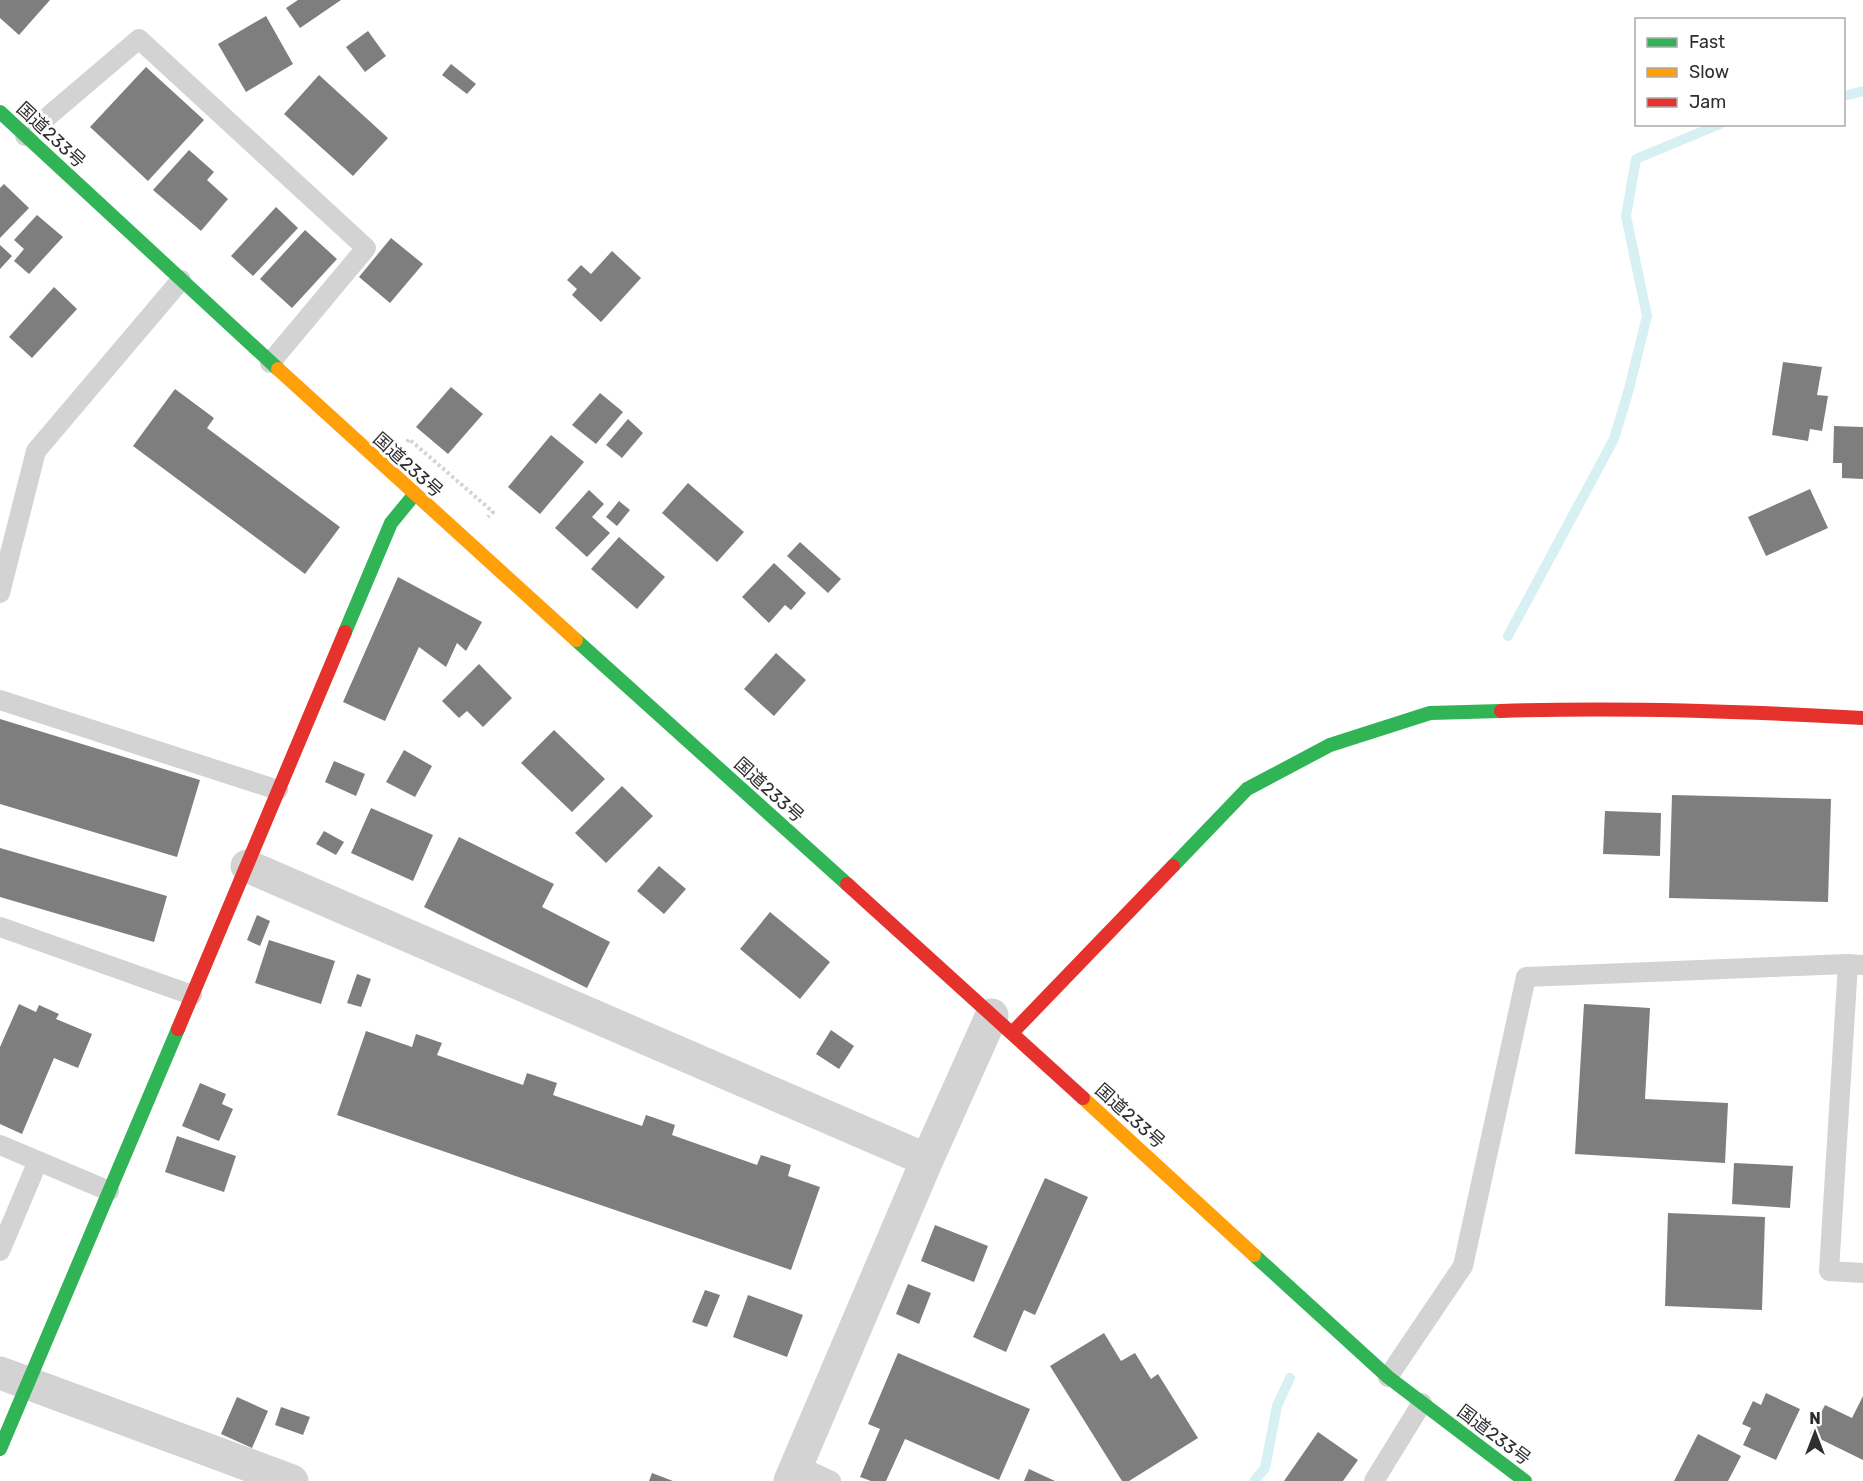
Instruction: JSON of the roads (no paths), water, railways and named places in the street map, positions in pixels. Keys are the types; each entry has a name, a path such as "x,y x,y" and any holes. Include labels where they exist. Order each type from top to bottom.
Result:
{"main road":[{"name":"国道233号","path":"0,112 414,495 1002,1024 1388,1377 1525,1481"},
{"path":"0,1449 14,1378 109,1191 391,523 414,495"},
{"path":"1002,1024 1247,789 1330,745 1430,712 1549,709 1733,711 1863,718"}],"street":[{"path":"247,866 927,1160"},
{"path":"794,1473 927,1160 1002,1024"},
{"path":"14,1378 292,1481"}],"lane":[{"path":"25,136 139,39 366,248 270,363"},
{"path":"0,593 36,451 181,280"},
{"path":"0,700 278,790"},
{"path":"0,927 192,995"},
{"path":"1388,1377 1463,1266 1526,977 1856,964 1829,1271 1863,1273"},
{"path":"0,1145 109,1191"},
{"path":"0,1251 38,1161"},
{"path":"1374,1481 1422,1403"},
{"path":"794,1473 831,1481"}],"waterway":[{"path":"1845,96 1863,91"},
{"path":"1508,636 1614,439 1629,389 1647,316 1626,216 1636,159 1715,126"},
{"path":"1254,1481 1265,1468 1277,1406 1290,1378"}]}
